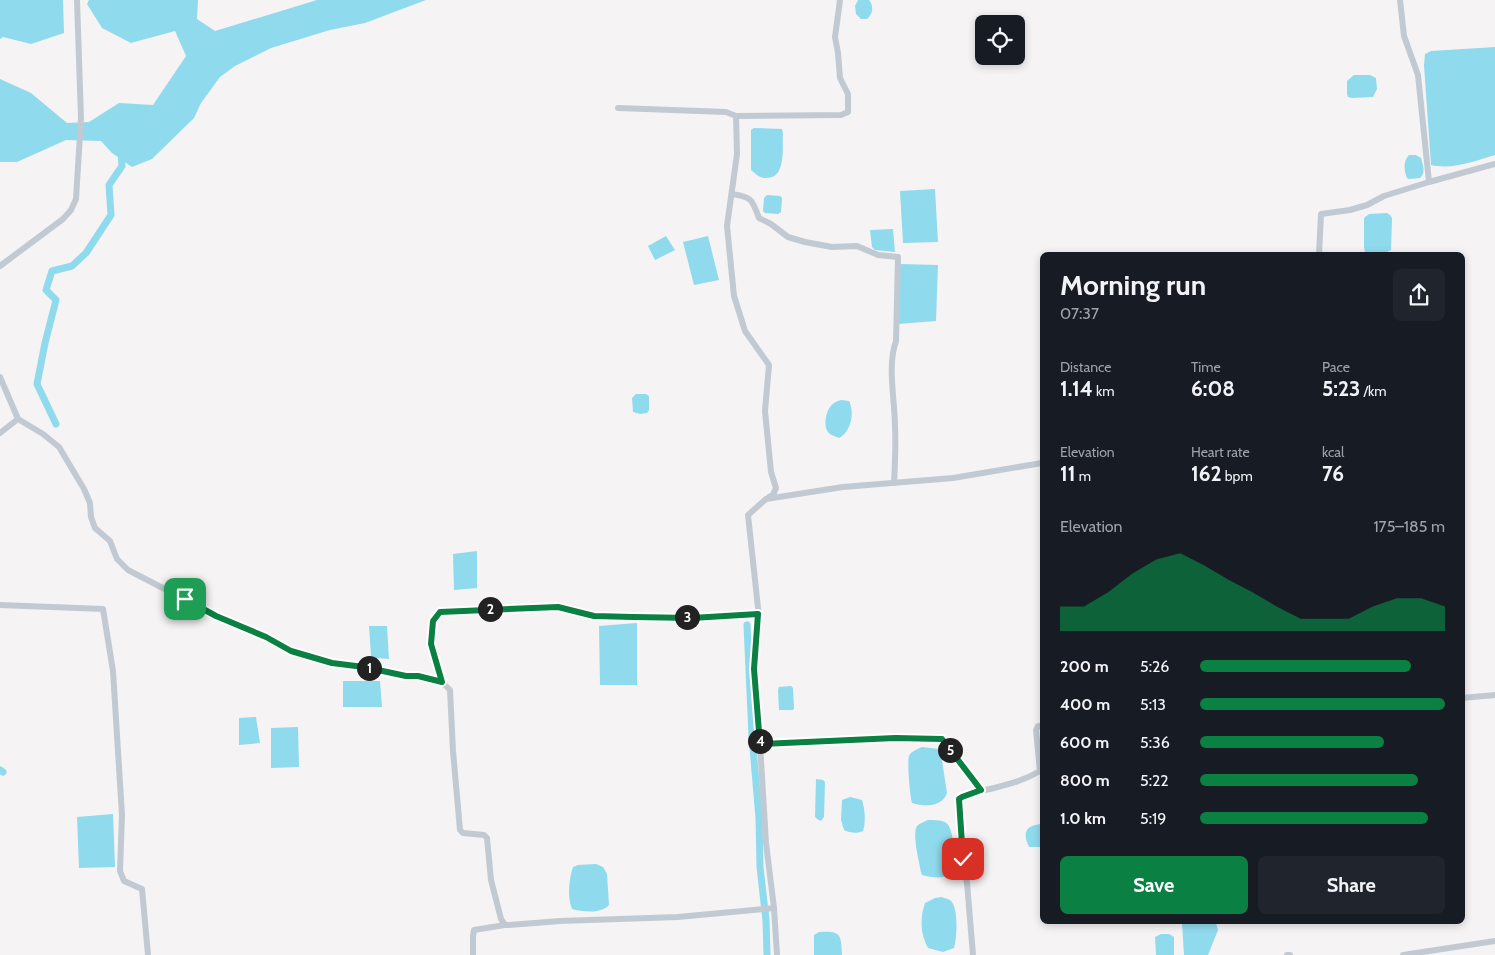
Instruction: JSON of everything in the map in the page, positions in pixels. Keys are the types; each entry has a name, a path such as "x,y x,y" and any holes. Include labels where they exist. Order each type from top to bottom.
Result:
{"street":[{"path":"0,266 43,235 71,210 76,198 81,118 77,0"},
{"path":"618,108 726,112 736,116 841,115 848,112 848,94 840,78 835,37 840,0"},
{"path":"1400,0 1404,36 1418,75 1429,182"},
{"path":"736,116 737,154 727,226 734,296 745,331 769,365 765,411 771,472 776,488 773,495 748,515 758,614 754,669 766,843 777,955"},
{"path":"1319,252 1322,214 1350,210 1367,205 1384,196 1495,164"},
{"path":"732,194 745,196 752,200 760,218 788,237 820,246 857,246 878,254 898,258 896,341 893,372 895,426 894,483"},
{"path":"0,377 18,419 43,434 59,448 84,489 90,503 91,517 95,528 110,541 117,559 128,570 216,616 266,637 291,651 332,663 364,667 406,676 418,676 442,682"},
{"path":"0,433 18,419"},
{"path":"766,499 843,487 953,478 1040,463"},
{"path":"0,605 103,609 113,671 122,815 120,871 124,881 142,889 145,903 148,955"},
{"path":"505,925 501,919 491,880 487,838 463,833 460,830 450,690 442,682 431,644 433,621 440,612 558,607 594,616 692,618 758,614"},
{"path":"1465,698 1495,694"},
{"path":"973,955 959,799 981,790 1027,779 1040,772 1036,730 1040,726"},
{"path":"760,744 895,738 942,739 981,790"},
{"path":"473,955 474,930 505,925 678,916 772,908"},
{"path":"1403,955 1495,941"}],"water":[{"path":"0,0 63,0 64,33 31,44 3,37 0,39"},
{"path":"89,0 198,0 197,19 215,31 317,0 426,0 365,23 330,30 271,48 235,66 220,77 201,103 194,118 152,159 132,167 112,153 101,141 66,140 17,162 0,162 0,79 31,93 67,123 89,122 119,103 153,105 186,56 175,31 131,43 102,28 87,4"},
{"path":"858,0 869,0 871,2 872,12 867,19 861,19 856,14 855,6"},
{"path":"1495,47 1495,155 1455,166 1431,165 1424,65 1425,54 1431,51"},
{"path":"1354,75 1370,75 1376,78 1377,89 1373,97 1348,97 1347,81"},
{"path":"754,128 782,129 783,151 781,164 776,174 769,178 758,176 751,170 751,130"},
{"path":"1409,155 1416,155 1421,158 1423,171 1420,178 1407,178 1405,166"},
{"path":"935,189 938,242 903,243 900,191"},
{"path":"767,195 780,196 782,198 781,212 778,214 765,213 763,211 764,198"},
{"path":"1387,213 1392,218 1391,250 1387,252 1365,252 1364,218 1369,214"},
{"path":"893,229 895,252 875,250 872,247 870,230"},
{"path":"666,236 675,250 655,260 648,246"},
{"path":"708,236 719,280 694,285 683,242"},
{"path":"900,264 938,265 936,321 898,324"},
{"path":"636,394 646,394 649,396 649,410 647,413 633,412 632,398"},
{"path":"841,400 849,401 852,416 849,427 839,438 828,432 826,421 827,413 831,406"},
{"path":"477,551 477,588 454,590 453,554"},
{"path":"637,623 637,685 600,685 599,626"},
{"path":"369,626 387,626 389,659 371,656"},
{"path":"343,681 380,681 382,707 343,707"},
{"path":"791,686 793,688 793,710 779,710 779,687"},
{"path":"256,717 260,743 239,745 239,718"},
{"path":"298,727 299,767 271,768 271,728"},
{"path":"922,747 939,749 941,754 947,793 945,798 932,805 912,803 911,799 908,760 913,751"},
{"path":"816,779 825,782 824,817 821,821 815,817"},
{"path":"850,797 862,800 865,820 863,831 861,832 854,833 844,830 841,820 842,800"},
{"path":"113,814 115,867 79,868 77,817"},
{"path":"928,820 945,822 951,830 955,870 944,877 922,875 921,872 915,835 917,826"},
{"path":"1040,824 1040,847 1029,847 1026,837 1027,830"},
{"path":"596,864 603,867 607,874 609,905 597,911 572,909 569,899 569,888 573,867"},
{"path":"942,897 953,904 956,916 954,948 943,952 928,948 923,937 922,926 922,914 925,903"},
{"path":"1182,924 1216,924 1218,930 1208,955 1184,955"},
{"path":"819,932 832,932 838,935 841,942 842,955 814,955 814,935"},
{"path":"1161,934 1169,934 1174,937 1174,955 1156,955 1155,937"}],"waterway":[{"path":"56,424 37,384 56,300 46,290 52,271 72,266 86,253 111,215 109,185 122,166 121,150"},
{"path":"747,625 752,736 767,955"}],"route":[{"path":"185,599 216,616 266,637 291,651 332,663 364,667 412,677 418,676 442,682 431,644 433,621 440,612 558,607 594,616 692,618 758,614 754,669 760,744 895,738 942,739 981,790 959,799 963,859"}]}
